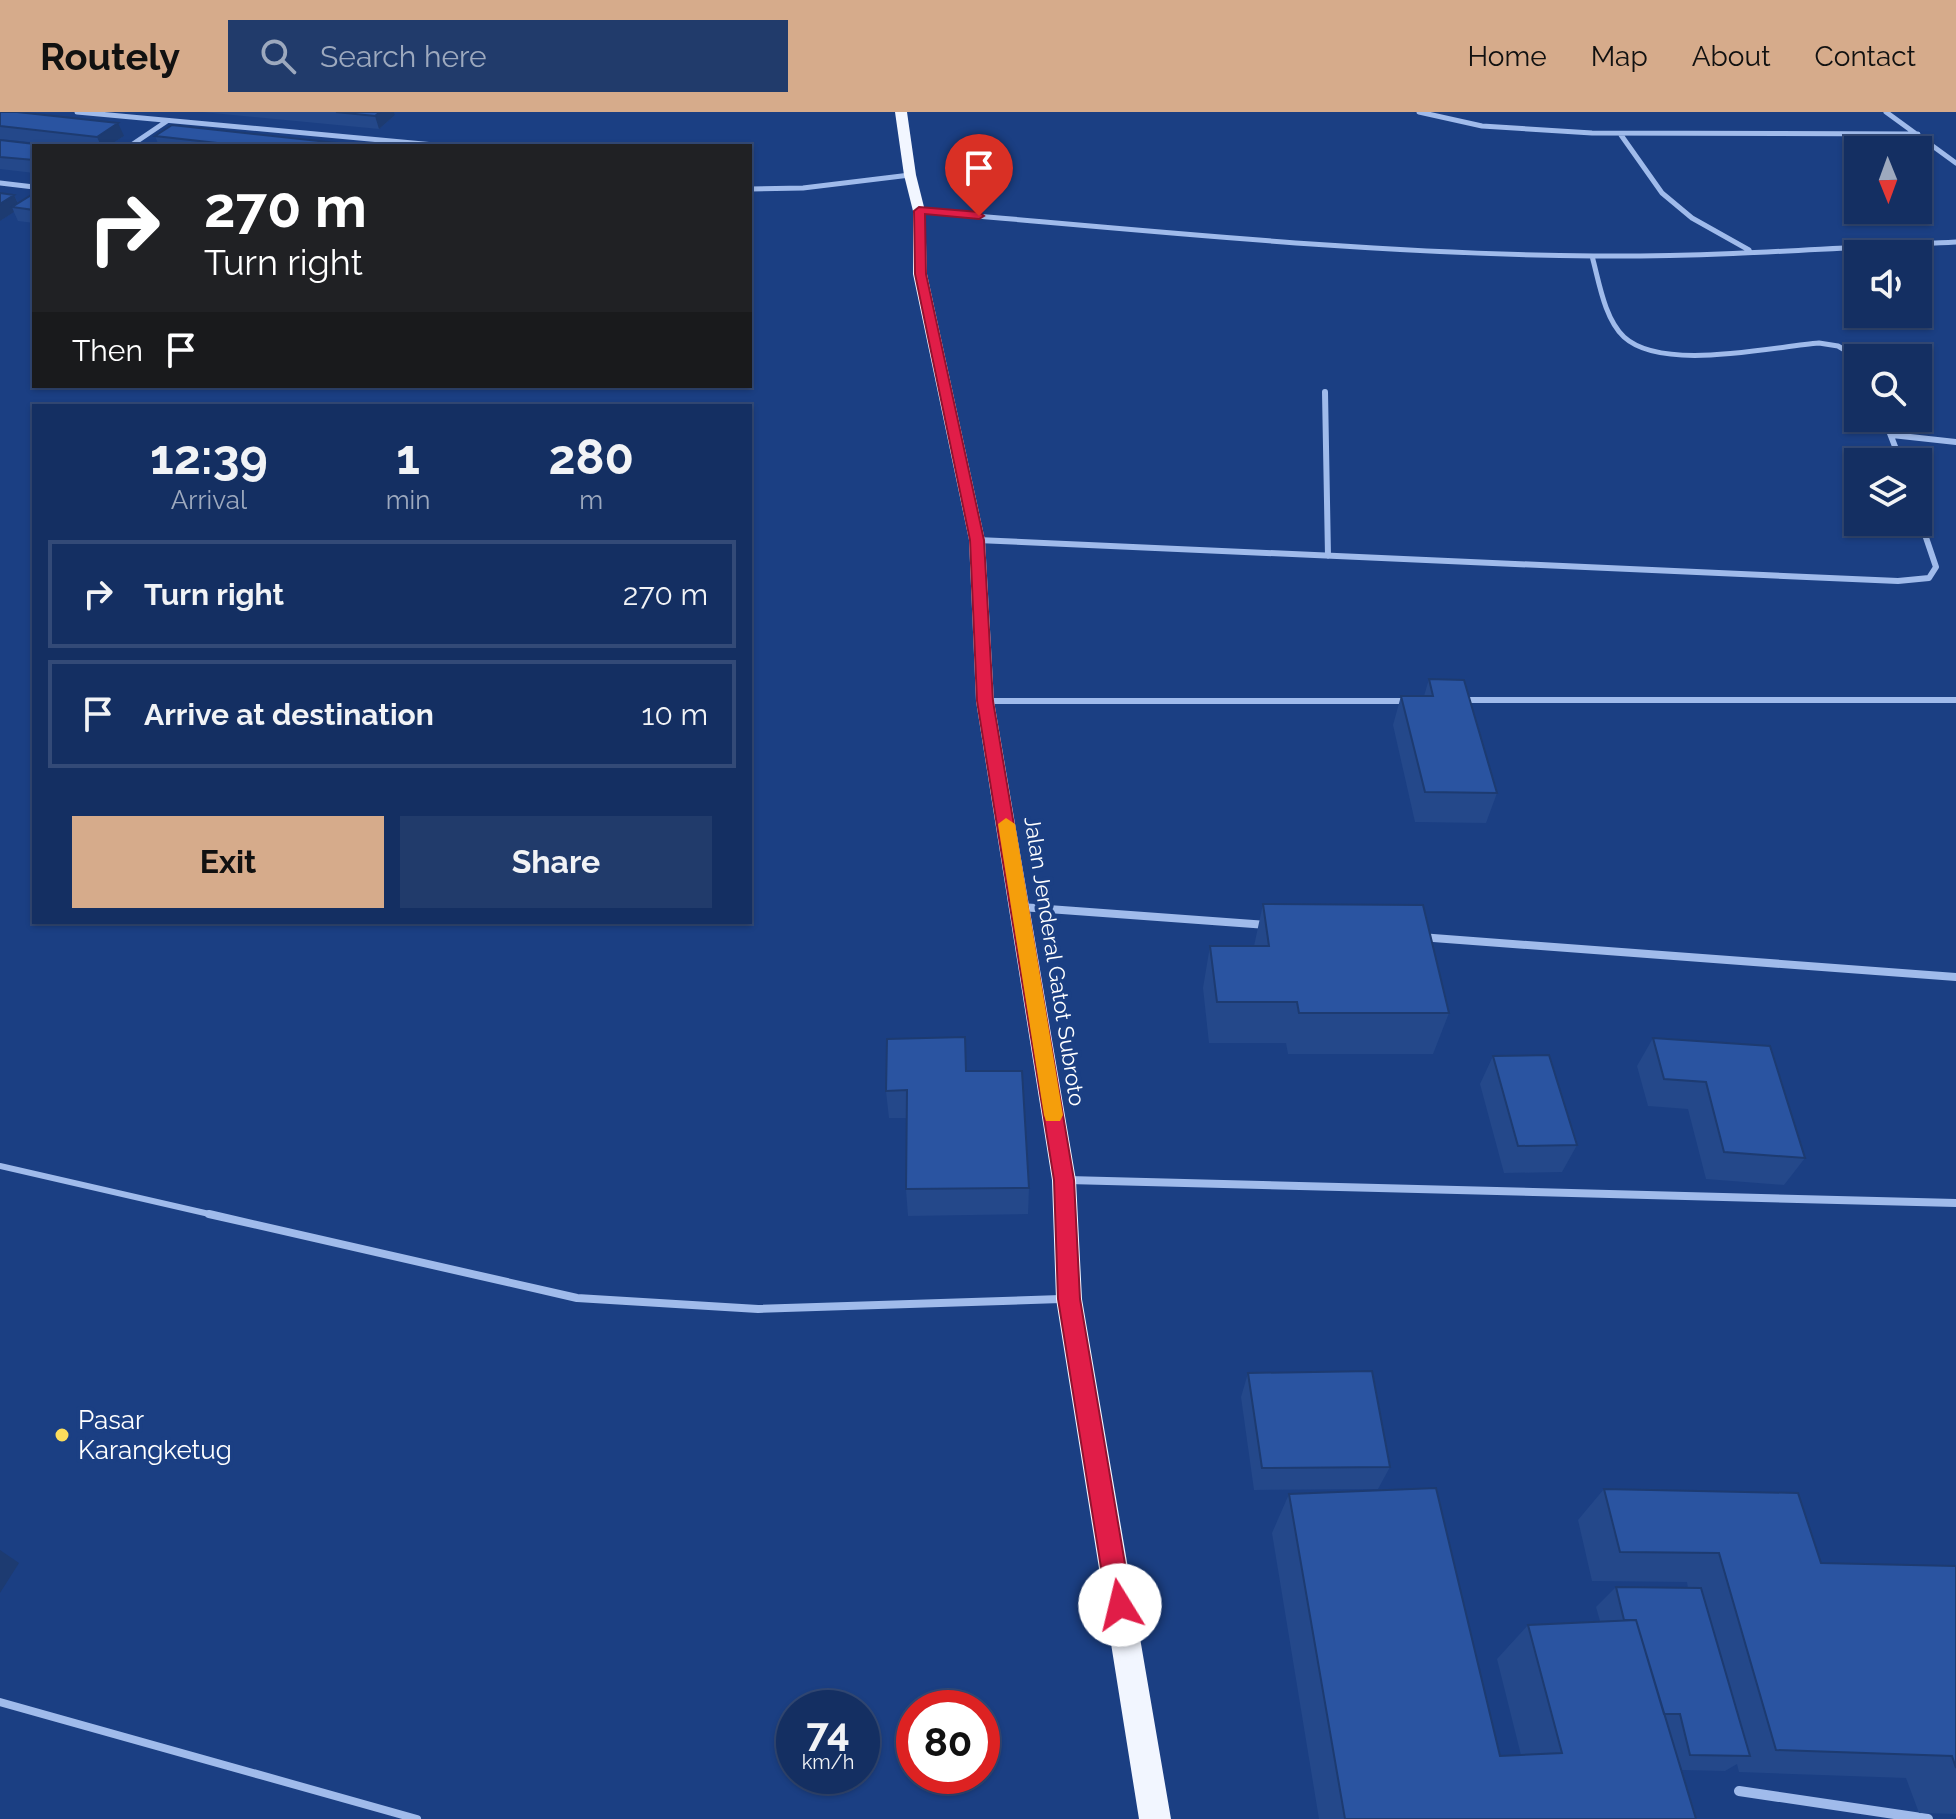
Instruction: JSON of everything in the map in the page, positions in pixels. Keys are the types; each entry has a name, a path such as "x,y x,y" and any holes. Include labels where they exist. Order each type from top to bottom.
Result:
{"highway":[{"name":"Jalan Jenderal Gatot Subroto","path":"901,112 910,175 919,211 920,274 977,540 985,701 1064,1180 1069,1299 1155,1819"}],"street":[{"path":"77,112 423,144"},
{"path":"1419,112 1453,122 1621,135 1918,134"},
{"path":"1886,112 1956,163"},
{"path":"133,144 168,121"},
{"path":"1621,135 1662,193 1692,218 1752,252"},
{"path":"752,189 803,188 910,175"},
{"path":"0,183 32,187"},
{"path":"919,211 1399,250 1592,256 1956,242"},
{"path":"1592,256 1617,329 1631,344 1703,355 1819,343 1844,350"},
{"path":"1325,392 1328,556"},
{"path":"1891,432 1896,448"},
{"path":"1892,435 1956,442"},
{"path":"977,540 1898,581 1929,578 1936,567 1925,536"},
{"path":"1447,700 1956,700"},
{"path":"985,701 1415,701"},
{"path":"1020,906 1274,926"},
{"path":"1417,936 1956,977"},
{"path":"1064,1180 1956,1203"},
{"path":"1739,1791 1928,1819"}],"lane":[{"path":"0,1166 577,1298 758,1309 1069,1299"},
{"path":"0,1702 417,1819"}],"building":[{"path":"0,112 118,123 97,137 0,126"},
{"path":"336,112 380,112 375,116"},
{"path":"172,125 347,144 226,144 155,136"},
{"path":"0,140 35,144 32,144 32,160 0,157"},
{"path":"0,193 14,195 0,204"},
{"path":"32,195 32,210 12,207"},
{"path":"1429,679 1464,680 1497,793 1425,792 1401,696 1433,696"},
{"path":"1263,904 1423,905 1449,1013 1299,1013 1297,1002 1217,1002 1210,946 1269,946"},
{"path":"965,1037 966,1071 1022,1071 1029,1188 906,1189 907,1090 886,1091 887,1039"},
{"path":"1653,1038 1770,1046 1805,1158 1724,1152 1706,1082 1664,1079"},
{"path":"1549,1055 1577,1145 1518,1146 1493,1056"},
{"path":"1372,1371 1390,1467 1262,1468 1248,1373"},
{"path":"1436,1488 1500,1756 1562,1753 1528,1625 1636,1620 1696,1819 1345,1819 1289,1494"},
{"path":"1604,1489 1798,1493 1821,1563 1956,1566 1956,1768 1952,1756 1776,1750 1719,1553 1620,1552"},
{"path":"1616,1587 1701,1588 1750,1756 1690,1755 1680,1714 1664,1714 1636,1620 1624,1620"}],"slow traffic":[{"path":"1006,824 1053,1115"}],"place":[{"name":"Pasar Karangketug","path":"62,1435"}],"route":[{"path":"979,216 919,211 920,274 977,540 985,701 1064,1180 1069,1299 1120,1605"}]}
